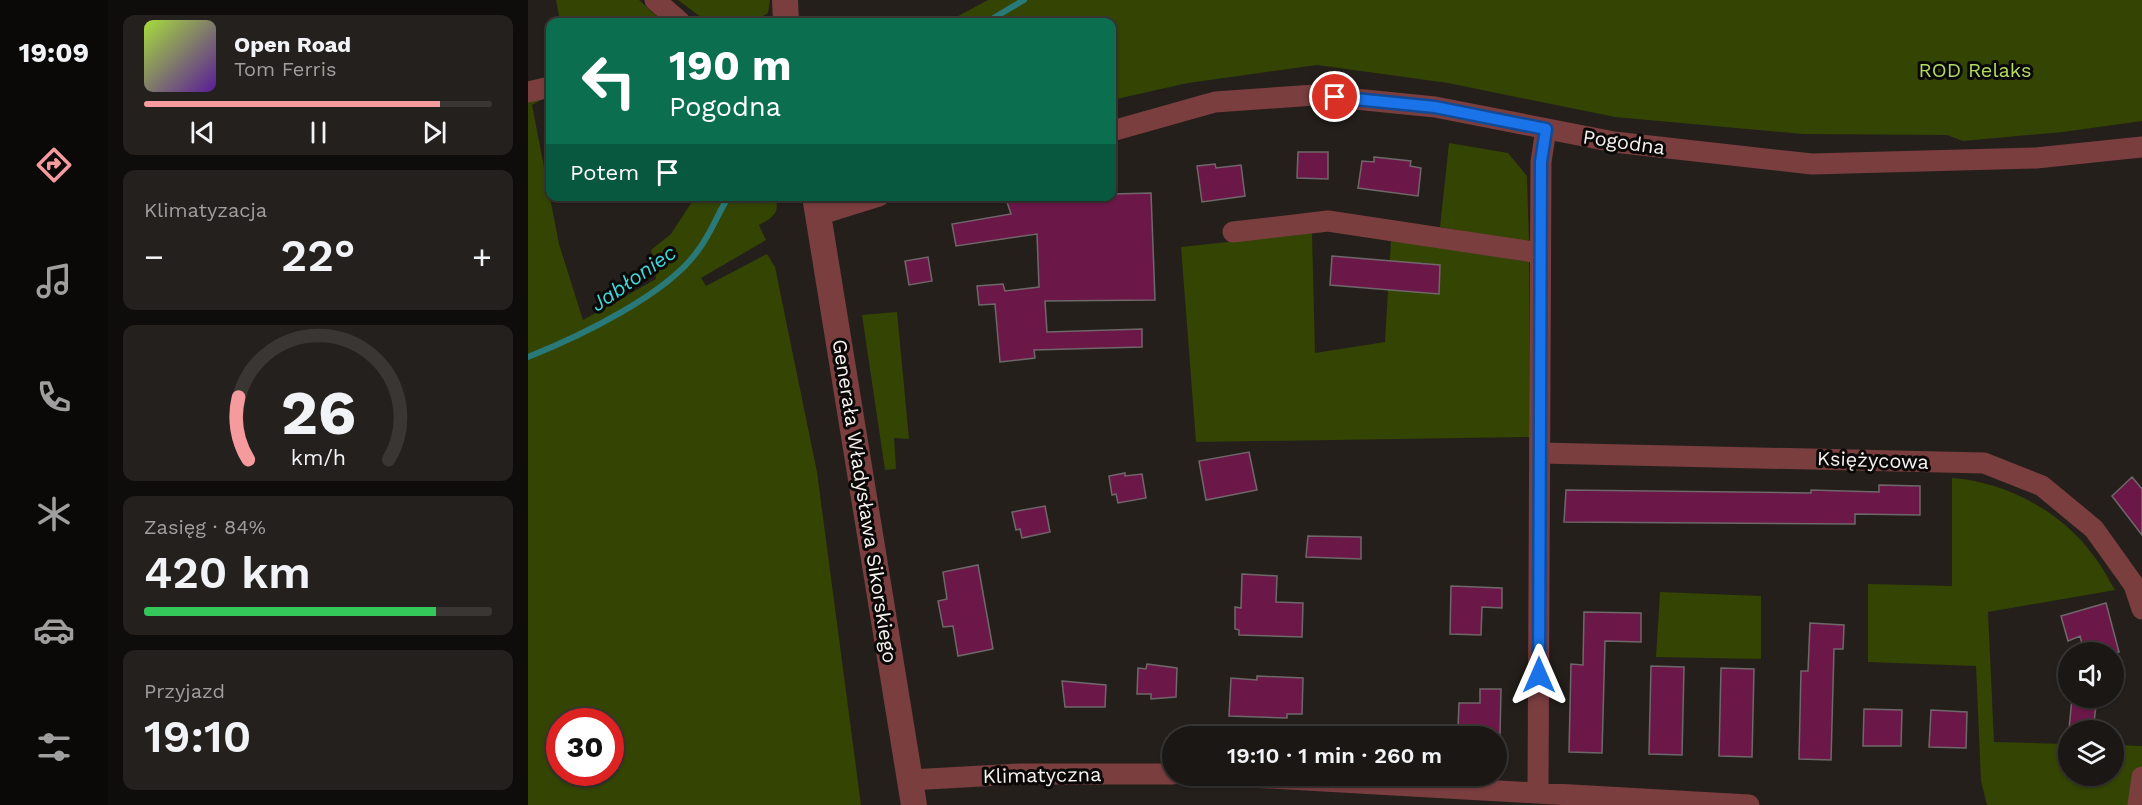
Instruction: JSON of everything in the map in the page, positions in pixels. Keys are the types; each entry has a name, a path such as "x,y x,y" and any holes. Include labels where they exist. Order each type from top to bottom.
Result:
{"street":[{"path":"655,0 676,18"},
{"path":"785,0 786,18"},
{"path":"528,92 546,88"},
{"name":"Pogodna","path":"1116,130 1215,102 1315,94 1435,107 1614,142 1812,164 2036,158 2142,147"},
{"path":"1538,793 1541,162 1546,129"},
{"path":"817,206 848,201"},
{"name":"Generała Władysława Sikorskiego","path":"817,206 914,805"},
{"path":"1233,232 1328,221 1540,253"},
{"name":"Księżycowa","path":"1540,453 1984,463 2042,486 2094,529 2134,585 2142,609"},
{"name":"Klimatyczna","path":"910,780 1032,774 1162,774"},
{"path":"2138,805 2142,777"},
{"path":"1412,786 1749,805"}],"green space":[{"path":"556,0 639,0 659,18 559,18"},
{"path":"678,0 770,0 768,13 759,18 702,18"},
{"name":"ROD Relaks","path":"988,0 2142,0 2142,121 2063,132 1963,141 1947,135 1803,134 1615,117 1448,83 1317,65 1188,83 1116,99 1116,18 954,18"},
{"path":"546,95 532,105 546,177 546,201 551,201 559,244 583,320 656,279 651,250 671,234 692,201 776,201 774,214 759,225 766,240 701,278 706,286 767,254 775,267 817,472 861,805 528,805 528,97"},
{"path":"1449,143 1508,153 1527,176 1529,242 1440,227"},
{"path":"1312,233 1315,353 1385,342 1391,240 1529,262 1530,437 1196,442 1181,247"},
{"path":"897,312 909,439 894,438 896,469 885,470 862,315"},
{"path":"1952,478 1992,486 2031,502 2049,512 2080,539 2099,563 2115,590 1988,612 1994,742 2058,744 2058,786 2124,786 2124,745 2142,746 2142,805 1987,805 1981,781 1976,666 1868,662 1868,584 1952,586"},
{"path":"1660,592 1761,596 1761,659 1656,657"}],"building":[{"path":"1298,152 1328,152 1328,179 1297,178"},
{"path":"1374,157 1411,161 1410,166 1421,168 1418,196 1358,188 1362,161 1374,162"},
{"path":"1215,164 1216,168 1241,165 1245,196 1202,202 1197,166"},
{"path":"1151,193 1155,300 1045,301 1047,332 1142,329 1142,347 1034,350 1035,358 1000,362 995,304 979,305 977,286 1003,284 1005,291 1039,287 1037,234 956,246 952,224 1011,214 1007,201 1116,201 1116,194"},
{"path":"1332,256 1440,265 1439,294 1330,285"},
{"path":"928,257 932,281 909,285 905,261"},
{"path":"1249,452 1257,490 1206,500 1199,461"},
{"path":"1125,473 1125,476 1142,474 1146,498 1118,503 1116,494 1112,495 1109,476"},
{"path":"2132,477 2142,489 2142,535 2112,496"},
{"path":"1879,485 1920,486 1920,515 1855,514 1855,524 1564,522 1566,490 1879,492"},
{"path":"1045,506 1050,532 1022,538 1020,529 1016,530 1012,512"},
{"path":"1308,536 1361,537 1361,559 1306,557"},
{"path":"978,565 993,649 958,656 953,626 943,627 938,601 947,599 943,572"},
{"path":"1242,574 1277,576 1276,602 1303,603 1302,637 1239,635 1239,630 1235,629 1235,607 1241,608"},
{"path":"1451,586 1502,588 1502,608 1482,607 1481,635 1450,634"},
{"path":"2106,603 2116,642 2082,642 2080,636 2068,641 2061,616"},
{"path":"1584,612 1641,613 1641,642 1605,641 1602,753 1569,752 1571,664 1583,665"},
{"path":"1810,623 1844,625 1843,649 1834,649 1831,760 1799,759 1801,671 1808,671"},
{"path":"1147,664 1177,668 1176,697 1151,699 1151,694 1137,694 1138,668 1146,669"},
{"path":"1651,666 1684,667 1682,755 1649,754"},
{"path":"1721,668 1754,669 1752,757 1719,756"},
{"path":"1257,676 1303,678 1302,714 1287,714 1287,718 1229,716 1231,678 1257,680"},
{"path":"1062,681 1106,685 1105,707 1065,707"},
{"path":"1480,689 1501,689 1500,726 1458,726 1459,703 1480,703"},
{"path":"2071,708 2096,708 2094,720 2070,720"},
{"path":"1864,709 1902,710 1901,746 1863,746"},
{"path":"1931,710 1967,712 1966,748 1929,747"}],"waterway":[{"name":"Jabłoniec","path":"994,18 1024,0"},
{"name":"Jabłoniec","path":"528,357 596,326 645,298 667,282 699,249 726,201"}],"route":[{"path":"1335,97 1435,107 1546,129 1541,162 1539,675"}]}
